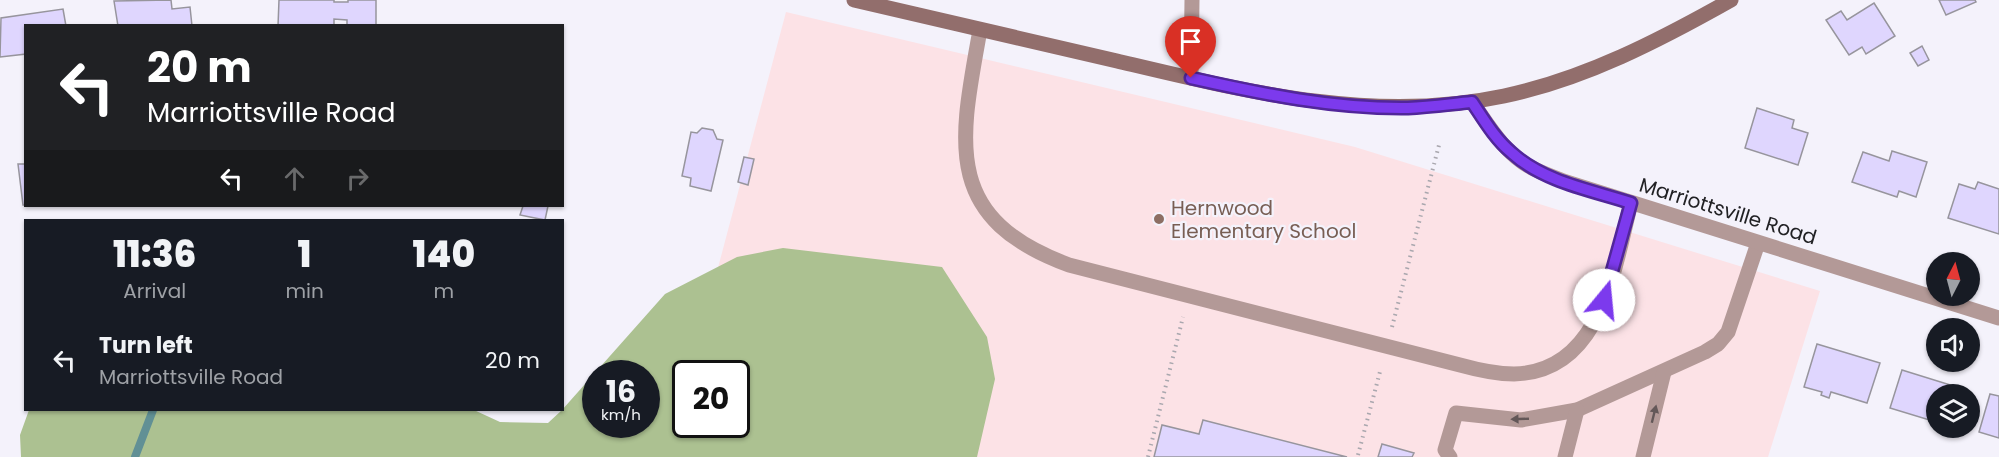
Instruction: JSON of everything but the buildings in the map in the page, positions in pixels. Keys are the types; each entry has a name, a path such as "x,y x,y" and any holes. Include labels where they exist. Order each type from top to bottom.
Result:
{"main road":[{"path":"854,0 1259,93 1337,104 1407,108 1472,102 1506,96 1588,71 1682,27 1731,0"}],"street":[{"path":"1191,78 1192,0"},
{"path":"980,30 964,126 966,163 972,183 992,217 1015,240 1041,255 1069,266 1460,365 1490,372 1516,374 1541,369 1563,360 1581,344 1595,324 1631,203"},
{"name":"Marriottsville Road","path":"1472,102 1511,153 1530,167 1563,182 1999,318"},
{"path":"1450,457 1445,450 1455,413 1521,420 1577,410 1664,372 1718,344 1728,332 1758,243"},
{"path":"1643,457 1664,372"},
{"path":"1565,457 1577,410"}],"path":[{"path":"1391,330 1439,145"},
{"path":"1148,457 1183,317"},
{"path":"1358,455 1381,368"}],"shaded area":[{"name":"Hernwood Elementary School","path":"786,12 1355,147 1820,291 1768,457 667,457 678,438 750,438 750,360 693,360"}],"green space":[{"path":"783,248 942,267 987,337 995,379 977,457 21,457 20,435 29,411 476,411 500,422 548,423 561,411 564,411 564,408 582,387 582,438 660,438 660,360 606,360 665,294 737,257"}],"waterway":[{"path":"135,457 153,411"}],"place":[{"name":"Hernwood Elementary School","path":"1159,219"}],"route":[{"path":"1191,78 1301,100 1372,107 1407,108 1472,102 1511,153 1530,167 1563,182 1631,203 1604,300"}]}
